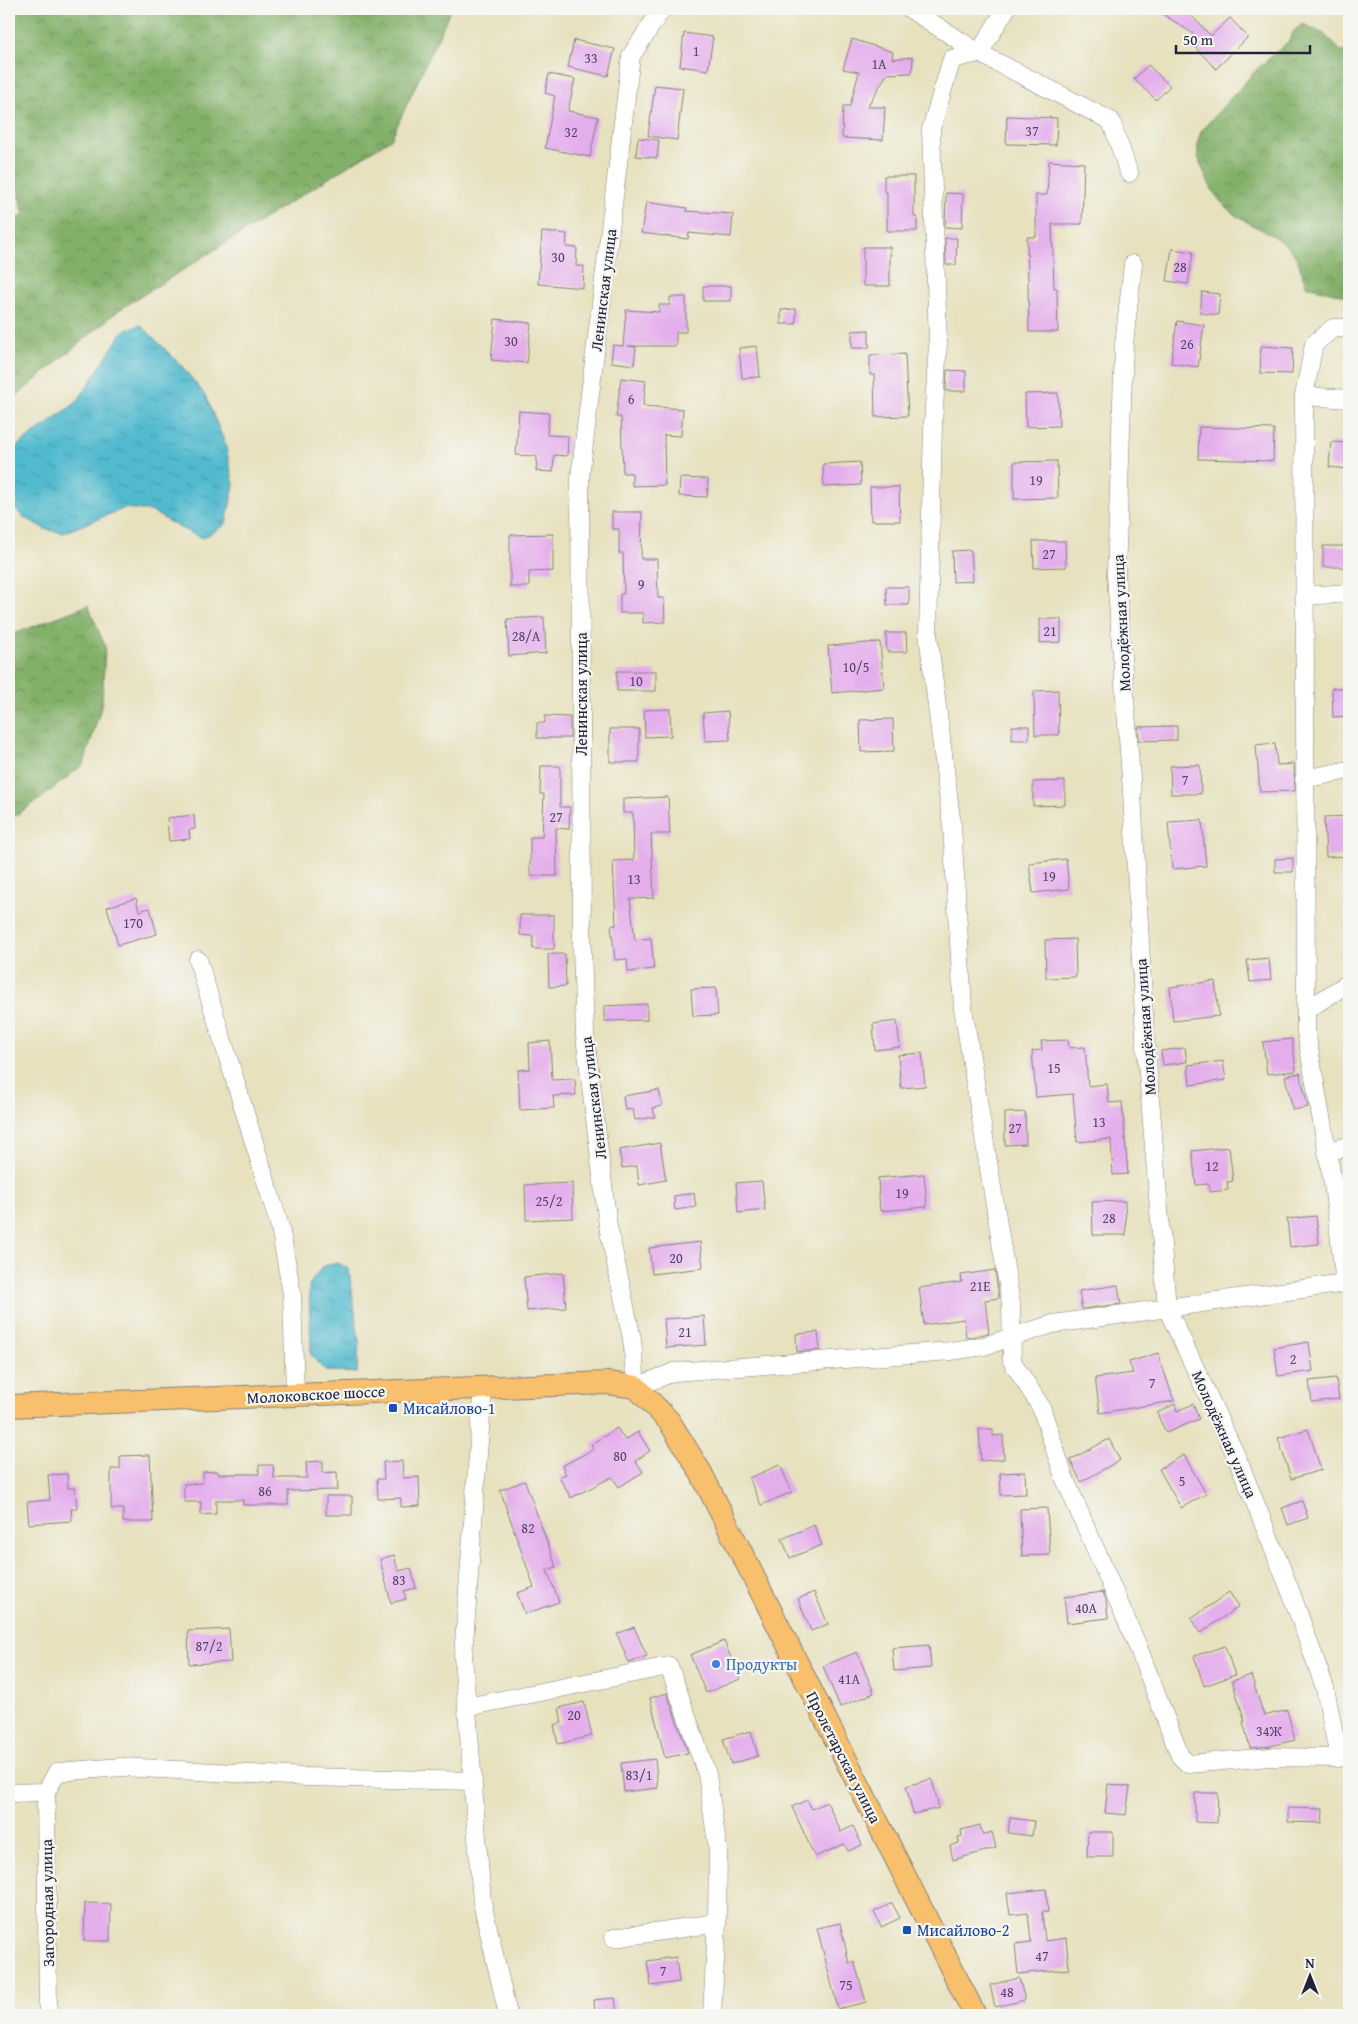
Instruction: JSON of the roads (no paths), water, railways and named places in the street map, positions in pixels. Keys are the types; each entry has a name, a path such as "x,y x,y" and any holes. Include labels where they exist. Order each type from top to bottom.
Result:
{"main road":[{"name":"Молоковское шоссе","path":"9,1406 608,1383 636,1387"},
{"name":"Пролетарская улица","path":"636,1387 669,1421 700,1471 975,2015"}],"street":[{"name":"Ленинская улица","path":"636,1387 632,1339 608,1226 585,1036 582,947 580,477 631,56 662,9"},
{"path":"910,9 979,53 1111,121 1129,173"},
{"path":"1006,9 979,53 952,59 931,129 938,343 933,424 928,634 952,826 963,1008 1011,1304 1011,1338"},
{"name":"Молодёжная улица","path":"1011,1338 1012,1361 1041,1407 1064,1477 1136,1642 1180,1756 1188,1764 1270,1757 1339,1758 1325,1688 1290,1590 1238,1460 1167,1308 1145,1036 1132,792 1116,575 1124,344 1133,264"},
{"path":"636,1387 674,1372 951,1351 984,1346 1053,1324 1345,1283 1328,1152 1306,1032 1304,396 1314,344 1333,328 1349,328"},
{"path":"1304,396 1349,399"},
{"path":"1304,596 1349,593"},
{"path":"1304,779 1349,770"},
{"path":"198,960 280,1227 292,1294 295,1395"},
{"path":"1306,1010 1349,983"},
{"path":"1328,1152 1349,1146"},
{"path":"483,1387 463,1657 482,1902 508,2015"},
{"path":"467,1707 669,1666 707,1774 718,1851 717,1923 712,2015"},
{"path":"9,1793 46,1792 57,1772 122,1767 306,1777 473,1781"},
{"name":"Загородная улица","path":"46,1792 48,2015"},
{"path":"614,1938 717,1923"}],"water":[{"path":"141,325 180,364 205,395 225,443 234,485 226,524 203,538 180,528 151,511 125,508 63,533 45,529 22,516 9,503 9,462 17,446 77,402 123,331"},
{"path":"338,1263 349,1269 359,1341 357,1373 325,1371 311,1355 309,1285 323,1266"}],"place":[{"name":"Мисайлово-1","path":"393,1408"},
{"name":"Продукты","path":"716,1664"},
{"name":"Мисайлово-2","path":"907,1930"}]}
